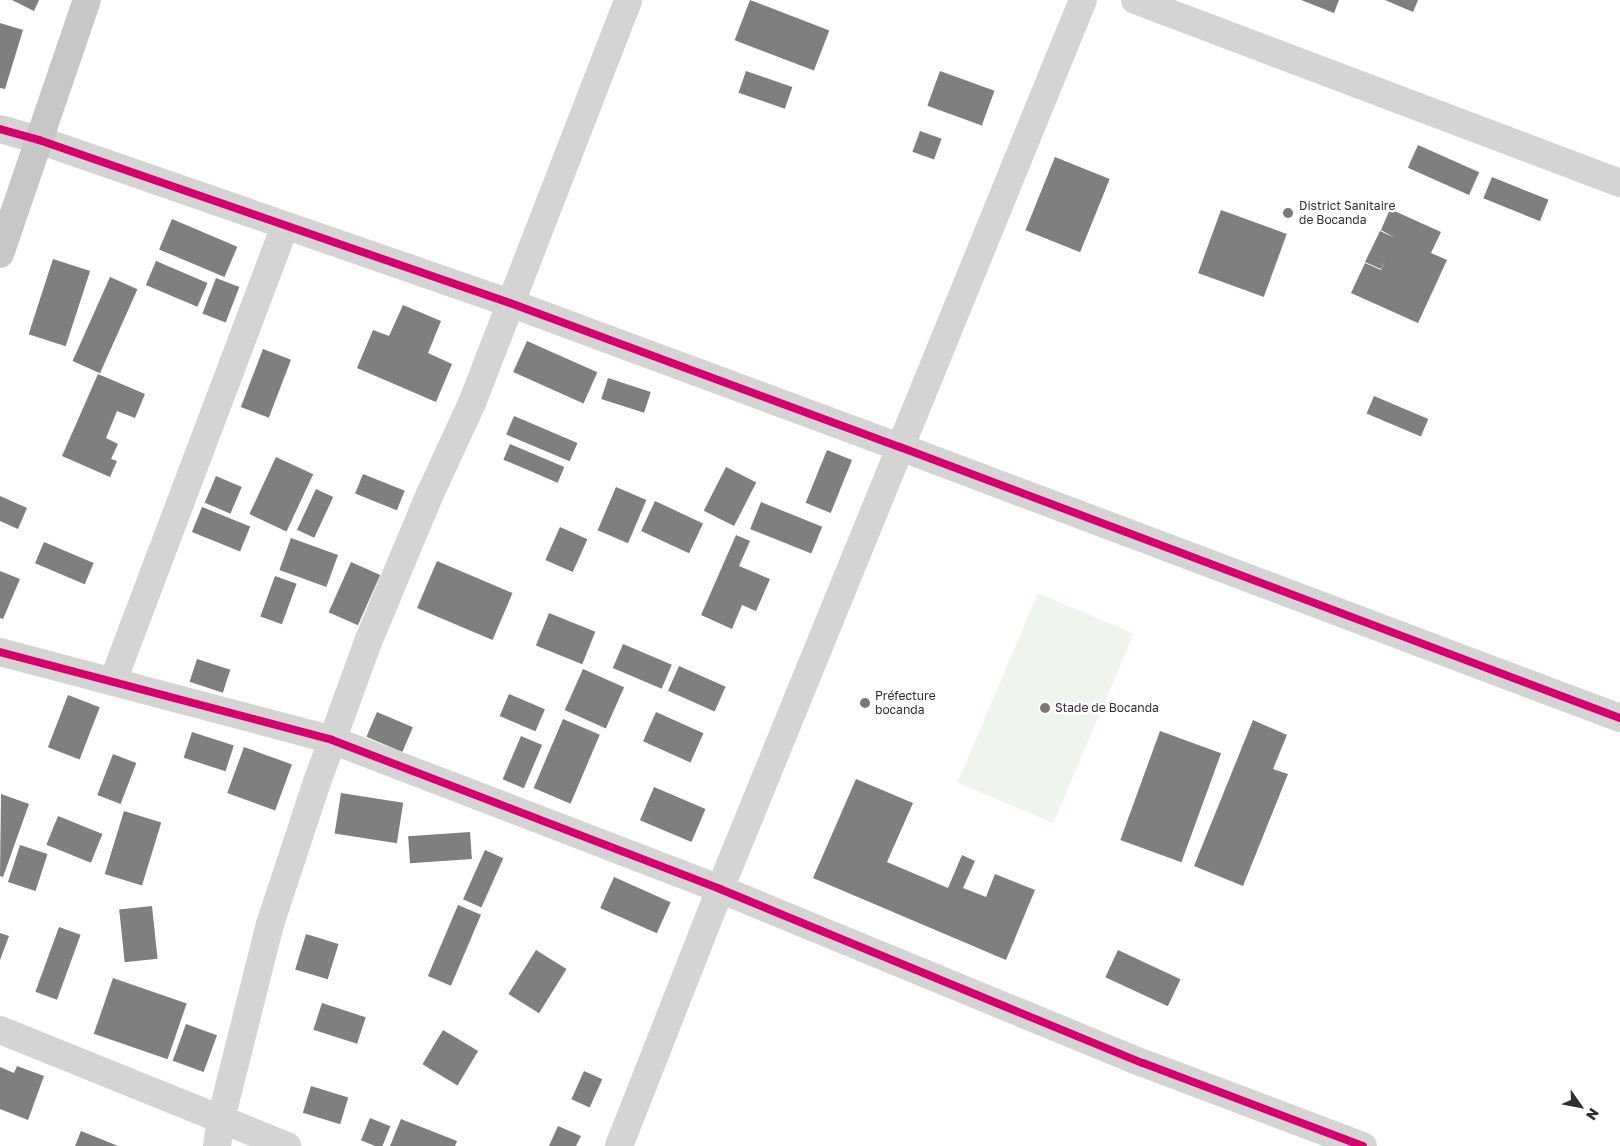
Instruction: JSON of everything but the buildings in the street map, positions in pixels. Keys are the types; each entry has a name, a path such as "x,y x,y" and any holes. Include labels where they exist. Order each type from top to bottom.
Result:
{"main road":[{"path":"0,254 87,0"}],"street":[{"path":"217,1146 221,1119 270,924 332,740 368,642 430,494 472,403 628,0"},
{"path":"619,1146 720,889 1083,0"},
{"path":"1135,0 1620,183"},
{"path":"0,129 39,140 510,304 900,447 1620,718"},
{"path":"113,681 285,225"},
{"path":"0,652 332,740 720,889 1143,1063 1363,1146"},
{"path":"0,1030 287,1146"}],"shaded area":[{"name":"Stade de Bocanda","path":"1038,593 1134,634 1053,823 958,783"}],"cycle path":[{"path":"0,129 39,140 510,303 900,447 1620,718"},
{"path":"0,652 332,740 720,889 1143,1063 1363,1146"}],"place":[{"name":"District Sanitaire de Bocanda","path":"1288,213"},
{"name":"Préfecture bocanda","path":"865,703"},
{"name":"Stade de Bocanda","path":"1045,708"}]}
